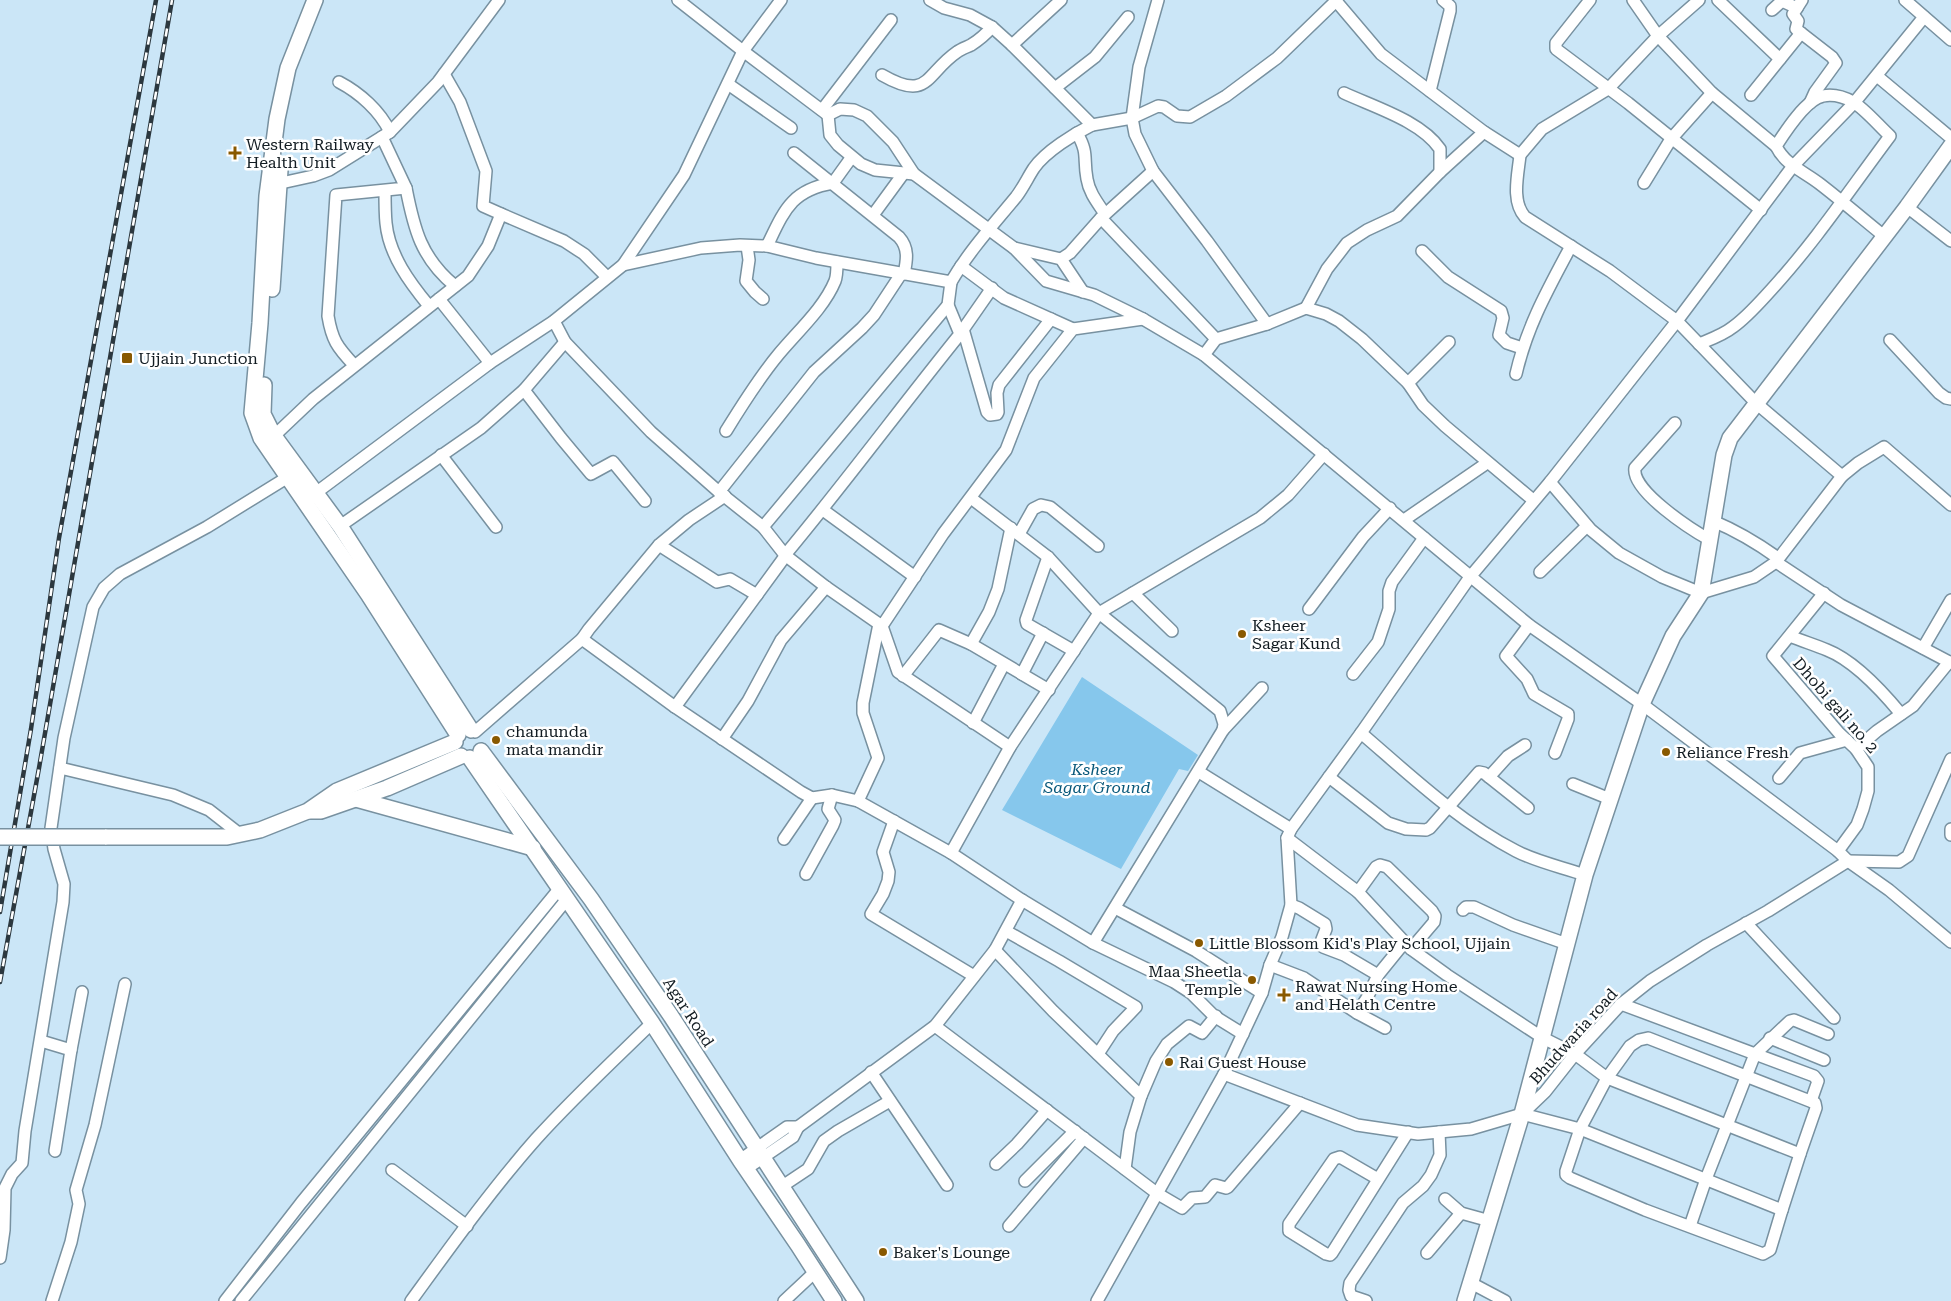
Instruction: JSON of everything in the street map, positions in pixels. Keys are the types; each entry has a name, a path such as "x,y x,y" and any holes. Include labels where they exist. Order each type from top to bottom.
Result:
{"main road":[{"path":"314,0 288,68 277,119 273,184 252,413 261,438 288,477 340,526 465,734"},
{"path":"324,0 297,71 273,184 270,325 262,398 263,414 310,498 368,594 465,734"},
{"path":"1465,1301 1522,1114 1585,875 1610,799 1642,704 1673,636 1701,593 1724,455 1730,438 1949,153"},
{"path":"0,837 227,837 241,835 260,830 308,811 337,792 465,734"},
{"name":"Agar Road","path":"470,755 483,742 479,734 465,734 455,748 470,755 602,915 672,1016 758,1153 856,1301"},
{"path":"308,811 321,810 356,799 470,755 652,1023 834,1301"},
{"path":"356,799 533,848"}],"street":[{"path":"273,184 313,176 329,170 386,135 444,74 499,0"},
{"path":"679,0 825,113 830,136 852,158 875,170 908,174 1014,248 1046,281 1094,295 1143,319 1204,355 1529,625 1642,704 1838,851 1848,861 1889,890 1951,942"},
{"path":"310,498 490,363 554,321 623,265 684,175 743,51 781,0"},
{"path":"930,0 947,4 992,27 1012,44 1092,125"},
{"path":"1012,44 1061,0"},
{"path":"1158,0 1139,66 1132,118 1136,134 1153,171 1268,324"},
{"path":"1430,91 1450,12 1450,6 1443,0"},
{"path":"1590,0 1556,46 1556,49 1608,88 1760,210"},
{"path":"1633,0 1658,36 1712,92 1776,146 1780,154 1793,166 1818,183 1884,236"},
{"path":"1718,0 1780,59"},
{"path":"1772,10 1782,0 1800,4 1792,14 1798,21 1796,29 1832,57 1836,63 1815,92 1809,104"},
{"path":"1905,0 1951,40"},
{"path":"763,527 948,305 951,282 961,266 1018,195 1034,167 1043,158 1077,133 1092,125 1132,118 1158,106 1164,106 1178,116 1190,117 1226,96 1277,58 1336,1 1381,54 1484,132 1520,155"},
{"path":"1694,2 1608,88 1542,129 1520,155 1516,202 1525,217 1610,271 1677,320 1756,403 1842,476"},
{"path":"1097,1301 1224,1074 1262,993 1270,965 1282,937 1290,905 1289,834 1470,577 1550,482 1677,320 1793,166 1854,103 1924,16"},
{"path":"1054,88 1095,57 1128,17"},
{"path":"825,113 891,20"},
{"path":"882,75 907,87 918,85 928,80 957,51 972,44 992,27"},
{"path":"1751,95 1801,33"},
{"path":"444,74 460,102 486,171 483,206 564,241 584,254 607,277"},
{"path":"1877,76 1951,138"},
{"path":"339,82 368,103 385,122 386,135 406,188 414,228 426,254 440,274 455,286"},
{"path":"728,84 791,128"},
{"path":"1644,183 1671,139 1712,92"},
{"path":"1344,94 1412,124 1427,134 1440,149 1440,172"},
{"path":"1699,344 1732,328 1749,314 1795,264 1890,136 1854,103 1836,96 1821,96 1809,104 1787,128 1776,146"},
{"path":"825,113 840,109 854,110 867,116 893,142 908,174"},
{"path":"1204,355 1216,339 1268,324 1306,308 1327,269 1347,243 1367,230 1396,216 1484,132"},
{"path":"1077,133 1086,149 1086,177 1091,194 1103,216 1216,339"},
{"path":"465,734 582,639 659,545 722,494 814,372 874,315 902,274 907,253 904,242 834,183 794,153"},
{"path":"767,246 777,224 795,198 808,189 834,183 852,158"},
{"path":"1062,259 1070,253 1103,216 1153,171"},
{"path":"873,216 908,174"},
{"path":"354,365 339,349 331,335 328,316 336,196 406,188"},
{"path":"385,191 386,224 394,253 412,285 429,306"},
{"path":"1907,207 1951,242"},
{"path":"274,436 354,365 468,276 488,246 501,214"},
{"path":"747,246 749,260 746,281 763,298"},
{"path":"623,265 701,248 767,246 837,262 951,282"},
{"path":"1516,374 1522,348 1534,318 1571,246"},
{"path":"1014,248 1062,259 1083,292"},
{"path":"1422,251 1448,276 1501,311 1503,318 1499,335 1507,343 1522,348"},
{"path":"726,431 758,381 809,320 830,290 836,280 837,262"},
{"path":"961,266 1004,298 1074,329 1143,319"},
{"path":"675,707 785,555 823,510 901,407 962,332 992,288"},
{"path":"439,299 490,363"},
{"path":"948,305 962,332 987,412 990,415 997,414 997,393 1003,379 1051,319"},
{"path":"1306,308 1326,314 1362,339 1408,383 1423,405 1487,463 1533,500"},
{"path":"554,321 565,342 652,432 722,494 763,527 785,555 826,587 881,625 898,672 1010,747"},
{"path":"858,801 878,758 863,713 863,702 881,625 943,534 1006,450 1034,378 1074,329"},
{"path":"1890,340 1939,393 1951,399"},
{"path":"340,526 482,428 524,390 565,342"},
{"path":"1408,383 1449,342"},
{"path":"524,390 591,474 613,462 645,501"},
{"path":"1675,423 1635,468 1634,474 1640,485 1658,504 1684,525 1710,540"},
{"path":"1550,482 1587,526 1619,553 1662,577 1701,593 1754,577 1777,560 1842,476 1858,463 1884,447 1951,505"},
{"path":"951,852 1010,747 1099,613 1260,518 1288,495 1324,454"},
{"path":"441,455 496,527"},
{"path":"1404,520 1487,463"},
{"path":"0,1258 4,1230 5,1188 12,1174 22,1163 24,1131 41,1041 63,902 64,884 54,849 51,828 64,738 93,607 104,588 120,574 207,528 288,477"},
{"path":"971,498 1048,556 1099,613 1220,711 1224,724 1223,730"},
{"path":"971,644 998,589 1015,531 1034,509 1041,505 1050,507 1098,546"},
{"path":"1309,609 1363,537 1390,508"},
{"path":"823,510 915,577"},
{"path":"1713,521 1750,539 1842,605 1950,662 1913,706 1876,731 1856,749"},
{"path":"1540,572 1587,526"},
{"path":"1353,674 1378,642 1389,609 1389,591 1392,582 1424,538"},
{"path":"659,545 717,582 730,579 757,595"},
{"path":"1048,556 1026,620 1027,624 1074,651"},
{"path":"722,739 748,701 781,640 826,587"},
{"path":"1132,593 1172,631"},
{"name":"Dhobi gali no. 2","path":"1824,593 1774,654 1773,658 1856,749 1868,767 1868,790 1857,825 1838,851"},
{"path":"1923,648 1951,600"},
{"path":"1529,625 1506,656 1528,679 1534,694 1568,714 1568,719 1555,753"},
{"path":"903,676 939,630 971,644 1049,690"},
{"path":"1022,674 1043,633"},
{"path":"1790,636 1828,650 1844,659 1880,688 1900,714"},
{"path":"582,639 675,707 812,798 832,796 858,801 951,852 1022,900 1093,944 1174,982 1191,993 1216,1016 1243,1034"},
{"path":"973,723 1004,664"},
{"path":"1093,944 1223,730 1262,688"},
{"path":"1361,733 1427,790 1487,835 1518,852 1585,875"},
{"path":"1779,778 1800,753 1847,740"},
{"path":"1489,777 1508,756 1525,745"},
{"path":"1848,861 1899,862 1908,856 1951,762"},
{"path":"60,768 173,794 209,810 241,835"},
{"path":"1199,772 1289,834 1358,892 1408,946 1447,975 1543,1038 1575,1054 1607,1078 1800,1154"},
{"path":"1329,777 1388,823 1400,828 1426,830 1477,773 1482,773 1489,777 1528,808"},
{"path":"1573,784 1610,799"},
{"path":"806,874 833,825 834,820 828,809 832,796"},
{"path":"784,839 812,798"},
{"path":"894,821 883,852 889,872 888,880 883,894 871,914 974,976"},
{"path":"1951,828 1951,835"},
{"name":"Bhudwaria road","path":"1224,1074 1357,1125 1418,1134 1471,1129 1522,1114 1545,1092 1575,1054 1621,1004 1658,976 1707,945 1768,911 1848,861"},
{"path":"1357,1013 1378,975 1436,918 1432,911 1387,866 1380,865 1376,867 1358,892"},
{"path":"225,1301 363,1127 438,1037 564,894"},
{"path":"241,1301 448,1045 564,894"},
{"path":"743,1164 787,1127 798,1127 935,1026 995,950 1022,900"},
{"path":"1290,905 1299,908 1325,924 1326,929 1321,942 1323,947 1344,955 1378,975"},
{"path":"1463,910 1466,907 1474,907 1513,925 1567,944"},
{"path":"1115,908 1196,951 1262,993"},
{"path":"1746,923 1834,1018"},
{"path":"1006,932 1060,961 1136,1007 1113,1031 1098,1054"},
{"path":"995,950 1053,1011 1140,1096"},
{"path":"1270,965 1304,978 1357,1013 1385,1028"},
{"path":"52,1301 71,1242 79,1204 76,1190 95,1125 125,984"},
{"path":"55,1151 82,992"},
{"path":"1621,1004 1816,1077 1818,1081 1811,1101"},
{"path":"1125,1169 1130,1132 1140,1096 1156,1061 1167,1044 1189,1026 1202,1033 1216,1016"},
{"path":"1690,1226 1706,1179 1755,1054 1770,1038 1792,1020 1828,1034"},
{"path":"411,1301 466,1226 536,1139 596,1075 652,1023"},
{"path":"935,1026 1158,1194 1182,1208 1192,1198 1205,1198 1215,1185 1227,1188 1300,1103"},
{"path":"438,1037 448,1045"},
{"path":"1648,1038 1746,1076 1816,1104 1770,1250 1765,1254 1690,1226 1566,1175 1580,1129 1607,1078 1630,1046 1639,1040 1648,1038"},
{"path":"1770,1038 1824,1060"},
{"path":"41,1041 71,1050"},
{"path":"871,1072 947,1185"},
{"path":"781,1187 808,1169 824,1141 890,1101"},
{"path":"996,1164 1047,1110"},
{"path":"1522,1114 1580,1129 1782,1210"},
{"path":"363,1127 375,1135"},
{"path":"1378,1179 1340,1157 1334,1159 1289,1224 1289,1231 1330,1255 1408,1132"},
{"path":"1366,1301 1351,1296 1349,1290 1350,1283 1403,1203 1423,1186 1434,1170 1440,1155 1439,1132"},
{"path":"1025,1181 1080,1134"},
{"path":"1009,1226 1080,1134"},
{"path":"392,1170 466,1226"},
{"path":"1445,1199 1461,1213 1490,1221"},
{"path":"1427,1253 1461,1213"},
{"path":"784,1301 815,1272"},
{"path":"1471,1284 1505,1301"}],"green space":[{"name":"Ksheer Sagar Ground","path":"1082,677 1198,755 1188,771 1179,769 1121,869 1002,810"}],"railway":[{"path":"0,912 31,729 59,538 156,0"},
{"path":"0,982 172,0"}],"place":[{"name":"Western Railway Health Unit","path":"235,153"},
{"name":"Ujjain Junction","path":"127,358"},
{"name":"Ksheer Sagar Kund","path":"1242,634"},
{"name":"chamunda mata mandir","path":"496,740"},
{"name":"Reliance Fresh","path":"1666,752"},
{"name":"Little Blossom Kid's Play School, Ujjain","path":"1199,943"},
{"name":"Maa Sheetla Temple","path":"1252,980"},
{"name":"Rawat Nursing Home and Helath Centre","path":"1284,995"},
{"name":"Rai Guest House","path":"1169,1062"},
{"name":"Baker's Lounge","path":"883,1252"}]}
